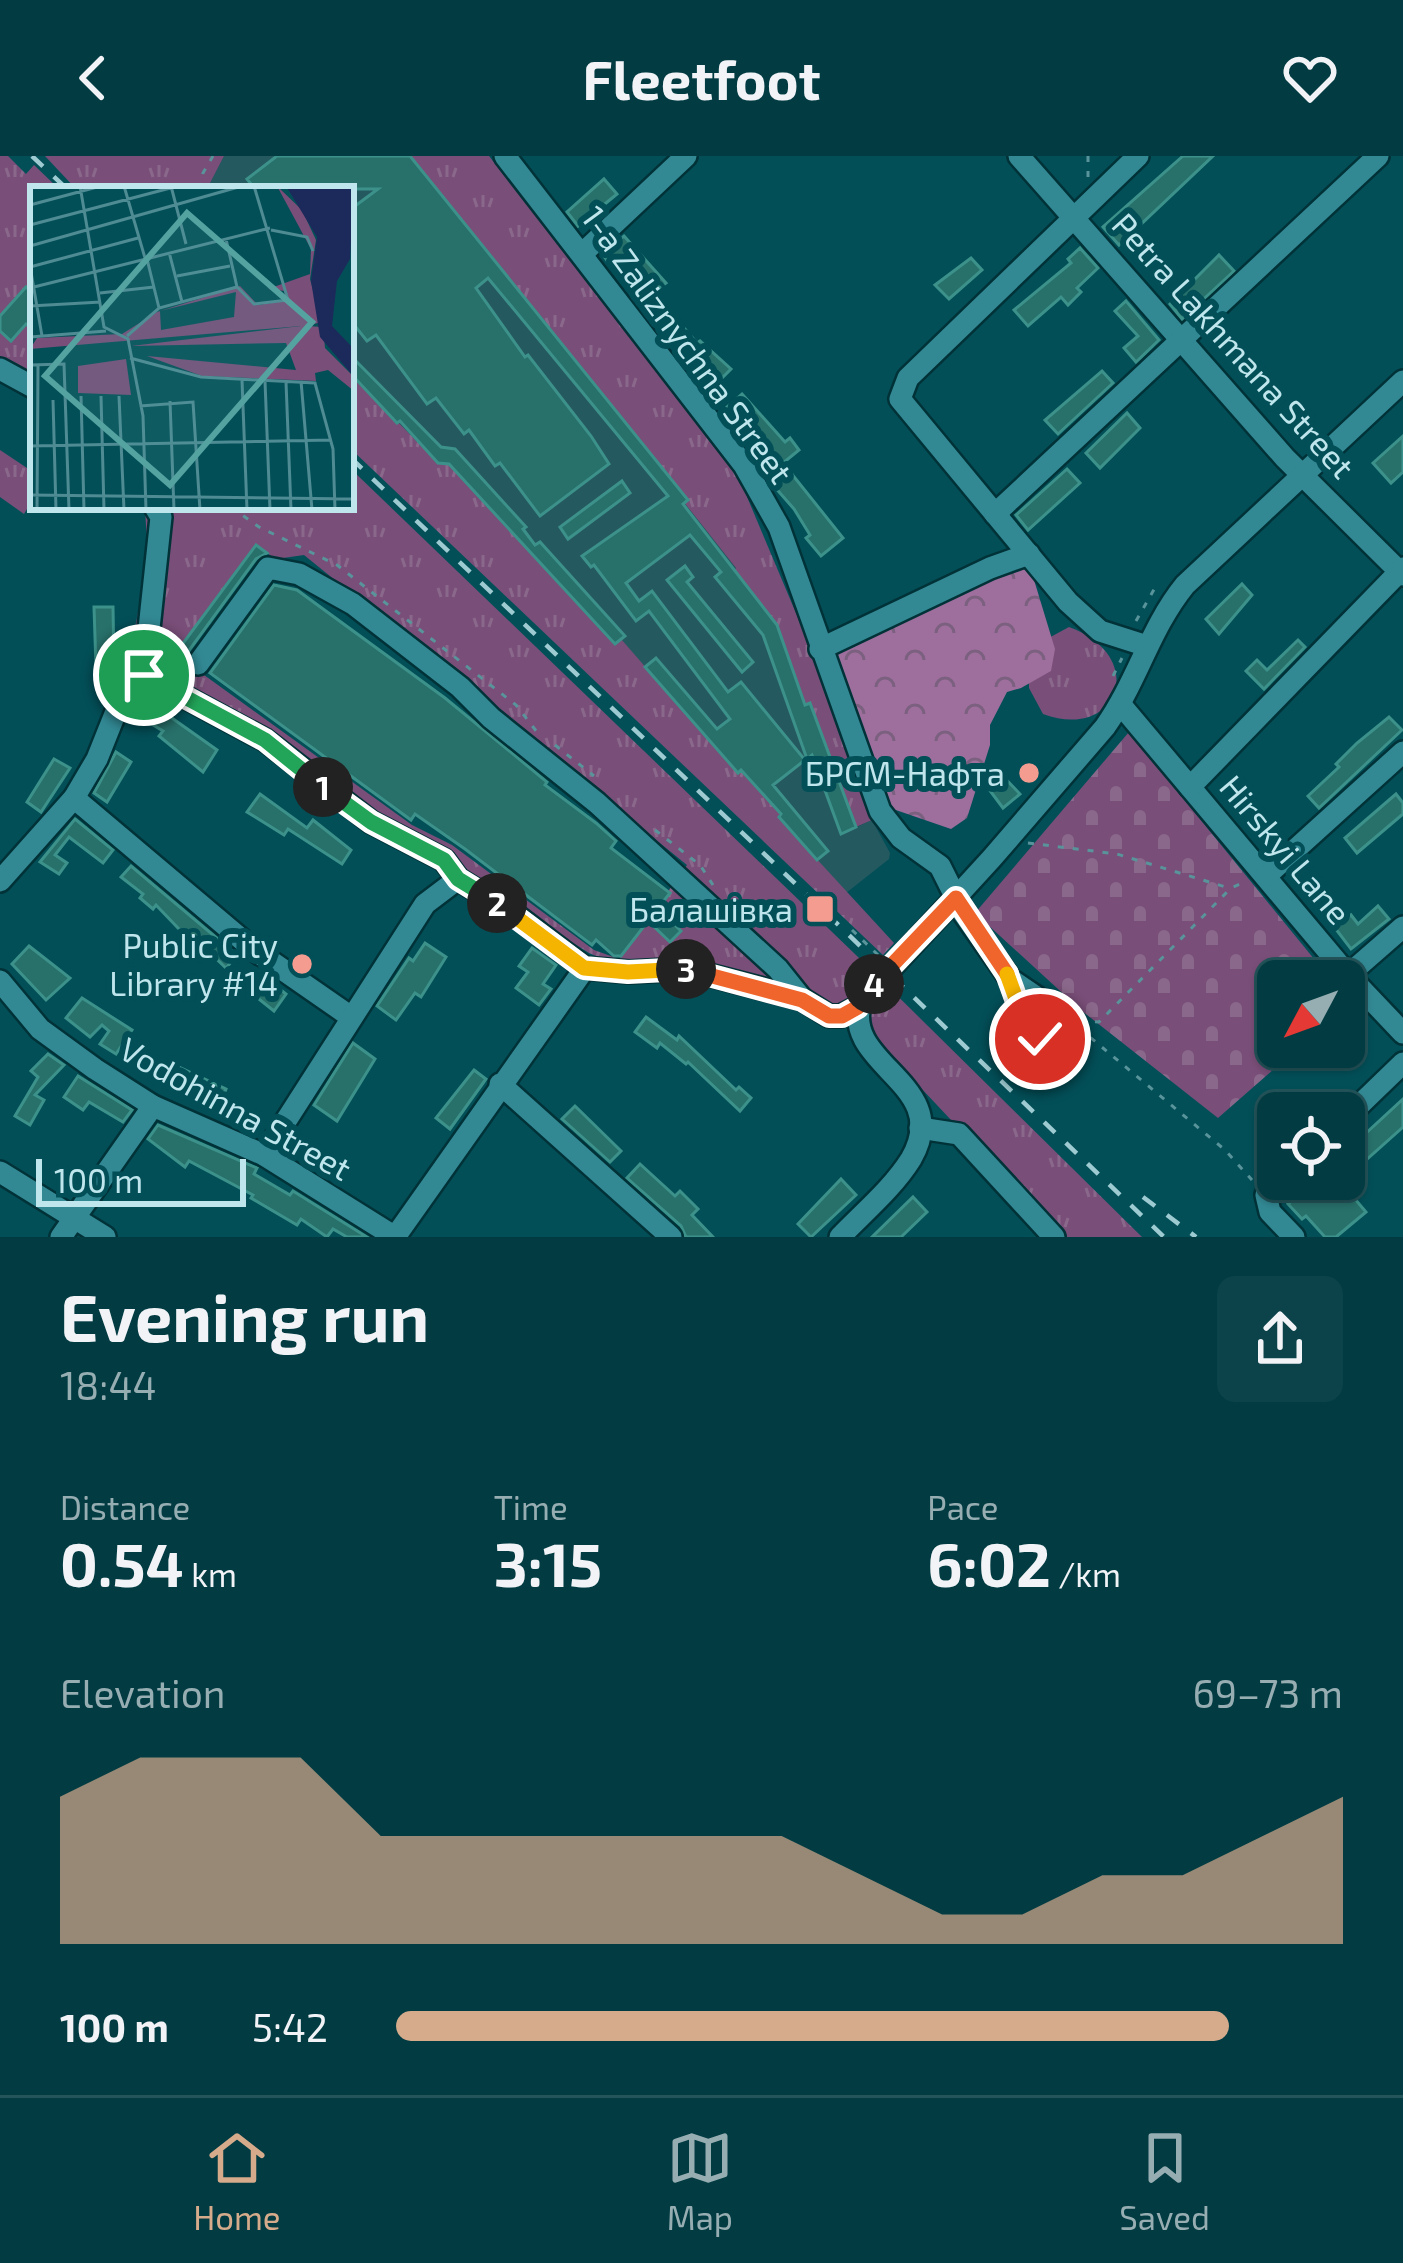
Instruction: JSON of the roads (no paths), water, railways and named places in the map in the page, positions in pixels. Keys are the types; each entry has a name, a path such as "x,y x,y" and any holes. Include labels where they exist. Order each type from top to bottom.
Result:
{"street":[{"name":"1-a Zaliznychna Street","path":"505,156 743,465 779,527 880,811 901,838 940,866 1010,979"},
{"path":"583,253 686,156"},
{"name":"Petra Lakhmana Street","path":"1019,156 1302,475 1402,571"},
{"path":"1138,156 908,378 900,399 1084,616 1100,631 1138,645"},
{"path":"995,514 1378,156"},
{"path":"0,369 30,385"},
{"path":"144,675 265,740 371,822 444,860 458,879 584,968 686,969 802,1000 829,1016 842,1016 858,1007 1077,763 1121,705 1138,645 1185,585 1403,381"},
{"path":"0,881 74,798 97,759 123,694 144,675 161,517 157,510"},
{"path":"820,649 1029,554"},
{"path":"198,664 268,568 316,583 352,604 460,687 491,718 597,803 764,956 793,984 802,1000"},
{"path":"1190,787 1402,571"},
{"name":"Hirskyi Lane","path":"1121,705 1336,960"},
{"path":"1266,876 1403,752"},
{"path":"74,798 254,949 352,1017"},
{"path":"264,1155 425,904 458,879"},
{"path":"1365,960 1403,927"},
{"path":"395,1237 584,968"},
{"name":"Vodohinna Street","path":"0,981 40,1029 153,1106 264,1155 395,1237"},
{"name":"Hirskyi Lane","path":"1365,993 1403,1033"},
{"path":"840,1237 898,1176 918,1137 912,1095 863,1039 858,1007"},
{"path":"1365,1100 1403,1063"},
{"path":"500,1084 671,1237"},
{"path":"68,1228 153,1106"},
{"path":"918,1137 959,1134 1054,1237"},
{"path":"0,1172 68,1228 105,1237"},
{"path":"1272,1200 1270,1212 1294,1237"}],"railway":[{"path":"32,156 64,186"},
{"path":"354,461 1164,1237"},
{"path":"1143,1197 1196,1237"}],"place":[{"name":"БРСМ-Нафта","path":"1029,773"},
{"name":"Балашівка","path":"820,909"},
{"name":"Public City Library #14","path":"302,964"}]}
